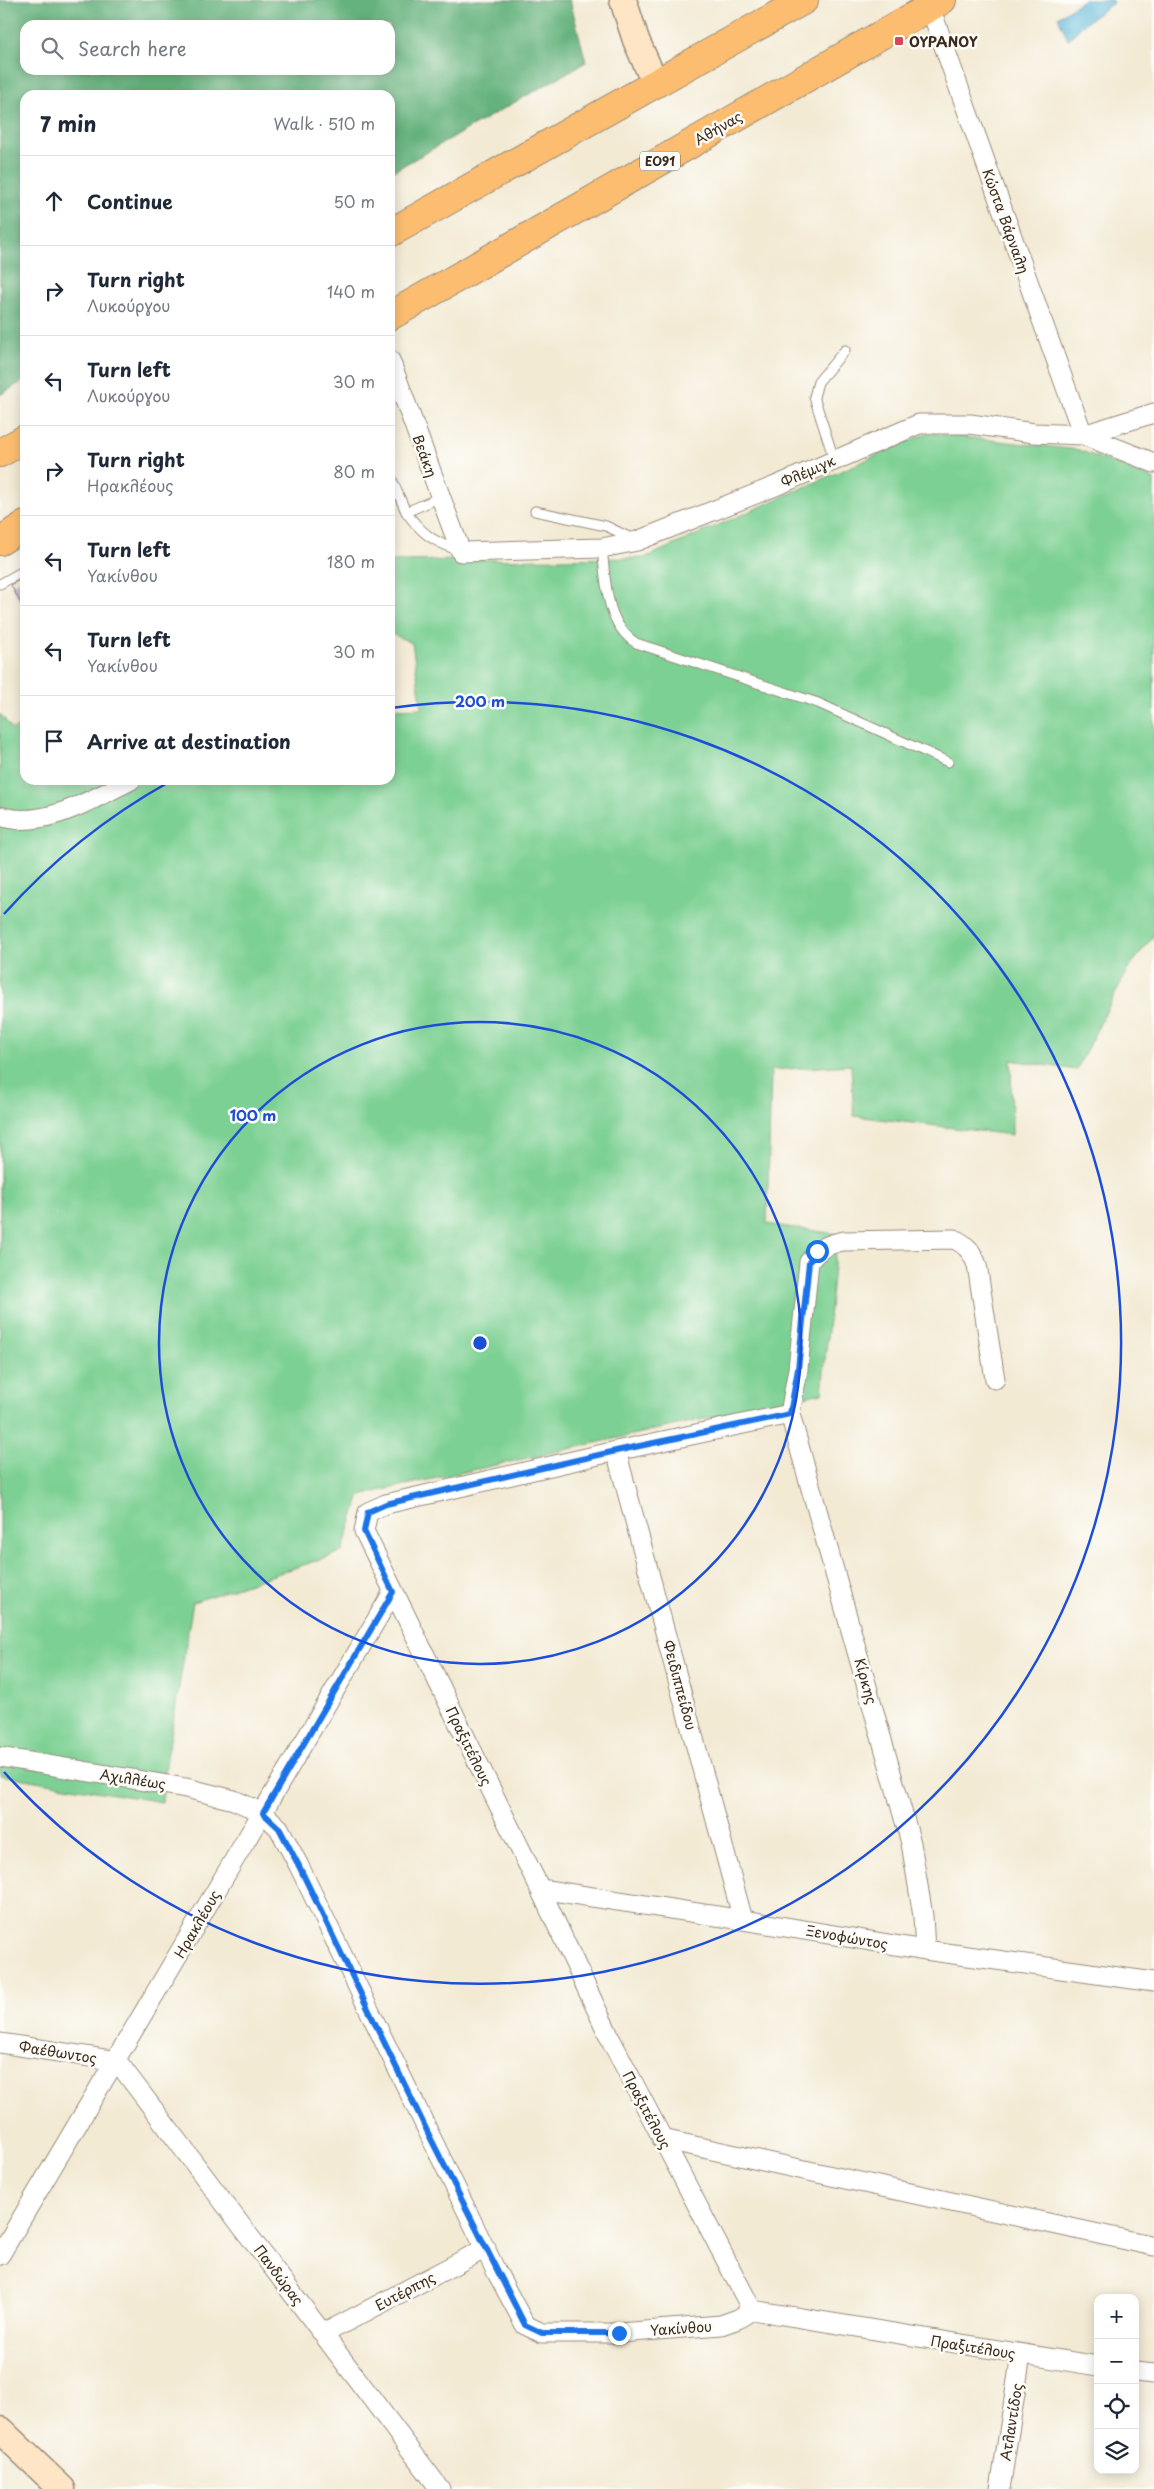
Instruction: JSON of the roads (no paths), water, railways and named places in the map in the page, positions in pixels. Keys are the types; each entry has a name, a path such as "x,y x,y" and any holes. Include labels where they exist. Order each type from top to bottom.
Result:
{"highway":[{"path":"395,230 804,0"},
{"name":"Αθήνας","path":"395,313 936,3"},
{"path":"0,453 20,442"},
{"path":"0,541 20,528"}],"street":[{"path":"623,0 636,40 654,83"},
{"name":"Κώστα Βάρναλη","path":"936,3 1083,435"},
{"name":"Βεάκη","path":"395,373 461,552"},
{"path":"1083,435 1154,413"},
{"name":"Φλέμιγκ","path":"461,552 602,548 637,541 778,485 834,459 919,424 970,424 1034,433 1083,435 1154,463"},
{"path":"0,816 9,819 34,819 76,807 121,785"},
{"path":"616,1451 790,1414 798,1369 809,1262 817,1251 830,1244 844,1241 954,1239 965,1244 971,1251 977,1266 996,1379"},
{"name":"Κίρκης","path":"790,1414 912,1843 923,1916 925,1950"},
{"name":"Πραξιτέλους","path":"616,1451 386,1504 368,1512 364,1531 540,1889 612,2042 662,2139 752,2310 1094,2365"},
{"name":"Φειδιππείδου","path":"616,1451 743,1920"},
{"name":"Ηρακλέους","path":"0,2255 117,2062 393,1592"},
{"name":"Αχιλλέως","path":"0,1757 186,1788 234,1800 263,1813"},
{"name":"Υακίνθου","path":"263,1813 279,1828 299,1866 429,2135 518,2315 525,2325 542,2333 619,2333 721,2325 738,2319 752,2310"},
{"name":"Ξενοφώντος","path":"540,1889 925,1950 1154,1982"},
{"name":"Φαέθωντος","path":"0,2043 117,2062"},
{"name":"Πανδώρας","path":"117,2062 440,2489"},
{"path":"662,2139 1154,2246"},
{"name":"Ευτέρπης","path":"323,2334 486,2248"},
{"name":"Ατλαντίδος","path":"1000,2489 1021,2355"},
{"path":"1139,2372 1154,2374"},
{"path":"0,2430 62,2489"}],"lane":[{"path":"834,459 814,396 818,382 845,350"},
{"path":"395,487 406,512 418,529 431,540 461,552"},
{"path":"406,512 441,497"},
{"path":"535,511 606,526 623,532 637,541"},
{"path":"602,548 608,595 615,622 624,636 636,643 818,703 948,762"},
{"path":"0,584 20,573"}],"water":[{"path":"1083,0 1112,0 1113,3 1085,23 1068,40 1058,17"}],"place":[{"name":"ΟΥΡΑΝΟΥ","path":"899,41"}]}
